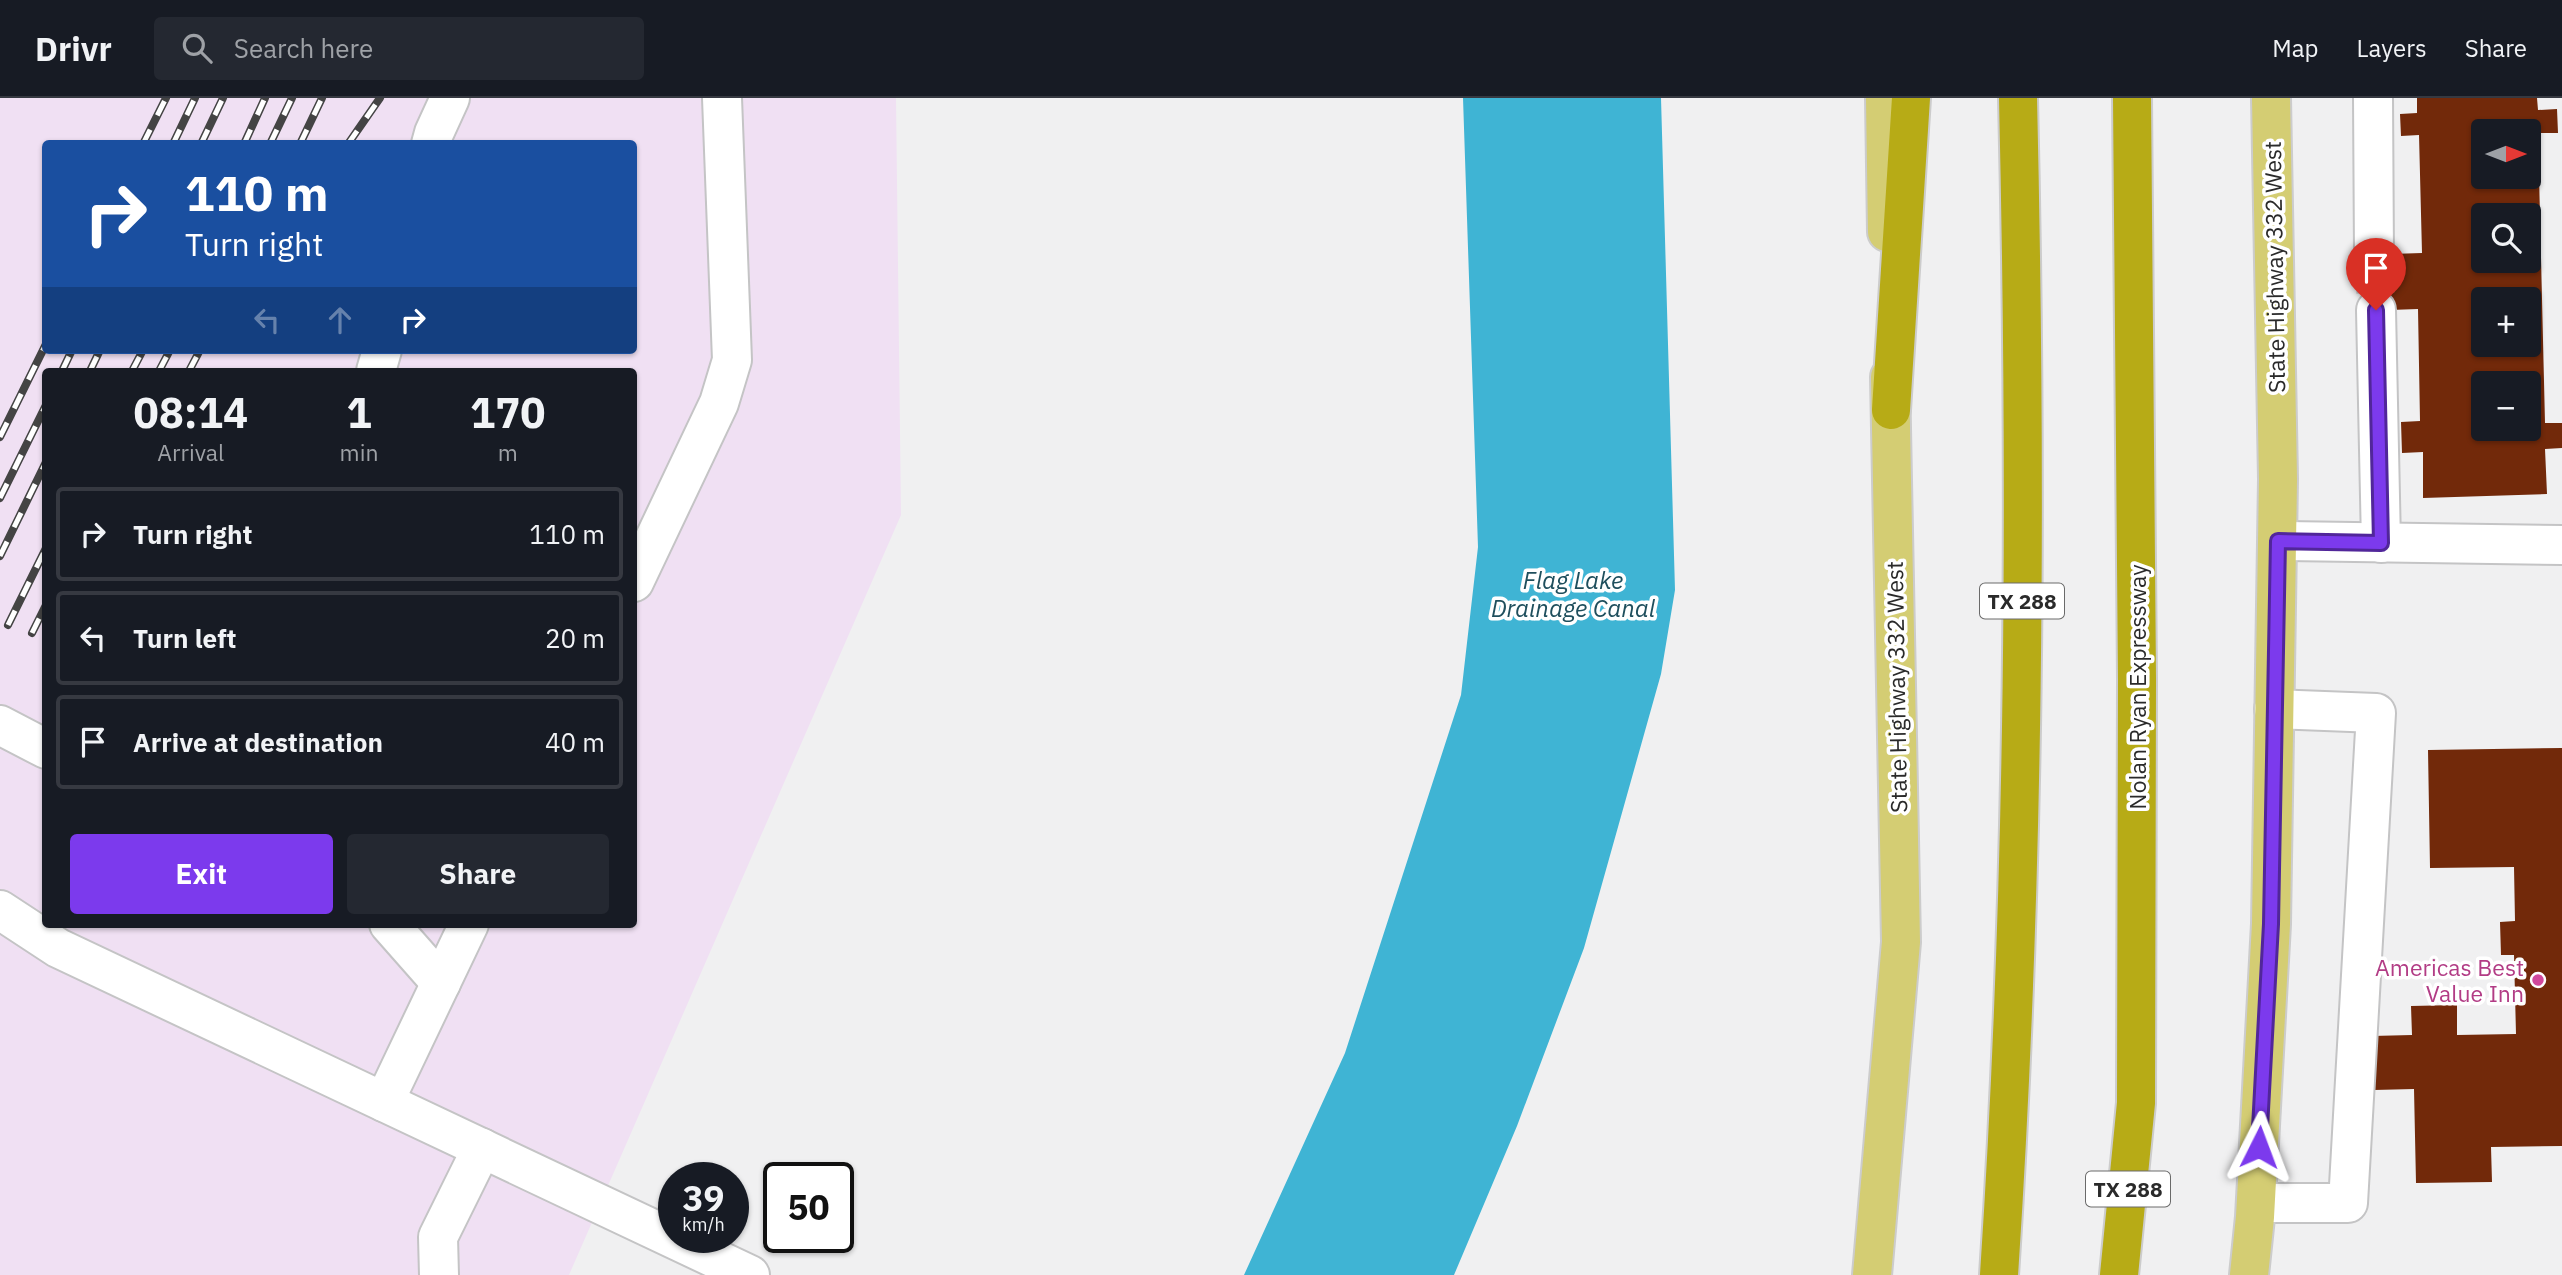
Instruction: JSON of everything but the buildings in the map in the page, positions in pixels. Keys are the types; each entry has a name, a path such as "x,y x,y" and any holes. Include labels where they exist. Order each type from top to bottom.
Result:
{"highway":[{"path":"1891,410 1911,98"},
{"name":"TX 288","path":"1999,1275 2010,1103 2023,690 2018,98"},
{"name":"Nolan Ryan Expressway","path":"2119,1275 2136,1103 2137,679 2132,98"}],"main road":[{"name":"State Highway 332 West","path":"1872,1275 1901,942 1885,98"},
{"name":"State Highway 332 West","path":"2249,1275 2256,1203 2271,924 2278,541 2271,98"}],"lane":[{"path":"432,140 450,98"},
{"path":"637,576 719,403 732,360 722,98"},
{"path":"2372,98 2374,255"},
{"path":"2376,310 2381,543"},
{"path":"2278,541 2562,545"},
{"path":"2256,1203 2348,1203 2376,713 2274,709"},
{"path":"0,725 42,747"},
{"path":"0,910 42,927"},
{"path":"45,928 384,1102 750,1275"},
{"path":"393,928 441,982"},
{"path":"384,1102 467,928"},
{"path":"439,1275 438,1237 482,1149"}],"shaded area":[{"path":"0,98 896,98 901,515 569,1275 0,1275"}],"water":[{"name":"Flag Lake Drainage Canal","path":"1463,98 1661,98 1675,590 1661,674 1584,948 1517,1126 1454,1275 1244,1275 1345,1053 1461,695 1478,547"}],"tunnel":[{"path":"2374,255 2376,310"}],"railway":[{"path":"145,140 166,98"},
{"path":"175,140 195,98"},
{"path":"203,140 223,98"},
{"path":"246,140 265,98"},
{"path":"272,140 292,98"},
{"path":"302,140 322,98"},
{"path":"351,140 380,98"},
{"path":"0,437 42,352"},
{"path":"63,368 70,354"},
{"path":"91,368 98,354"},
{"path":"134,368 141,354"},
{"path":"161,368 168,354"},
{"path":"191,368 198,354"},
{"path":"0,498 42,413"},
{"path":"0,556 42,470"},
{"path":"8,625 42,556"},
{"path":"32,633 42,613"}],"place":[{"name":"Americas Best Value Inn","path":"2538,980"}],"route":[{"path":"2259,1147 2271,924 2278,541 2381,543 2376,310"}]}
